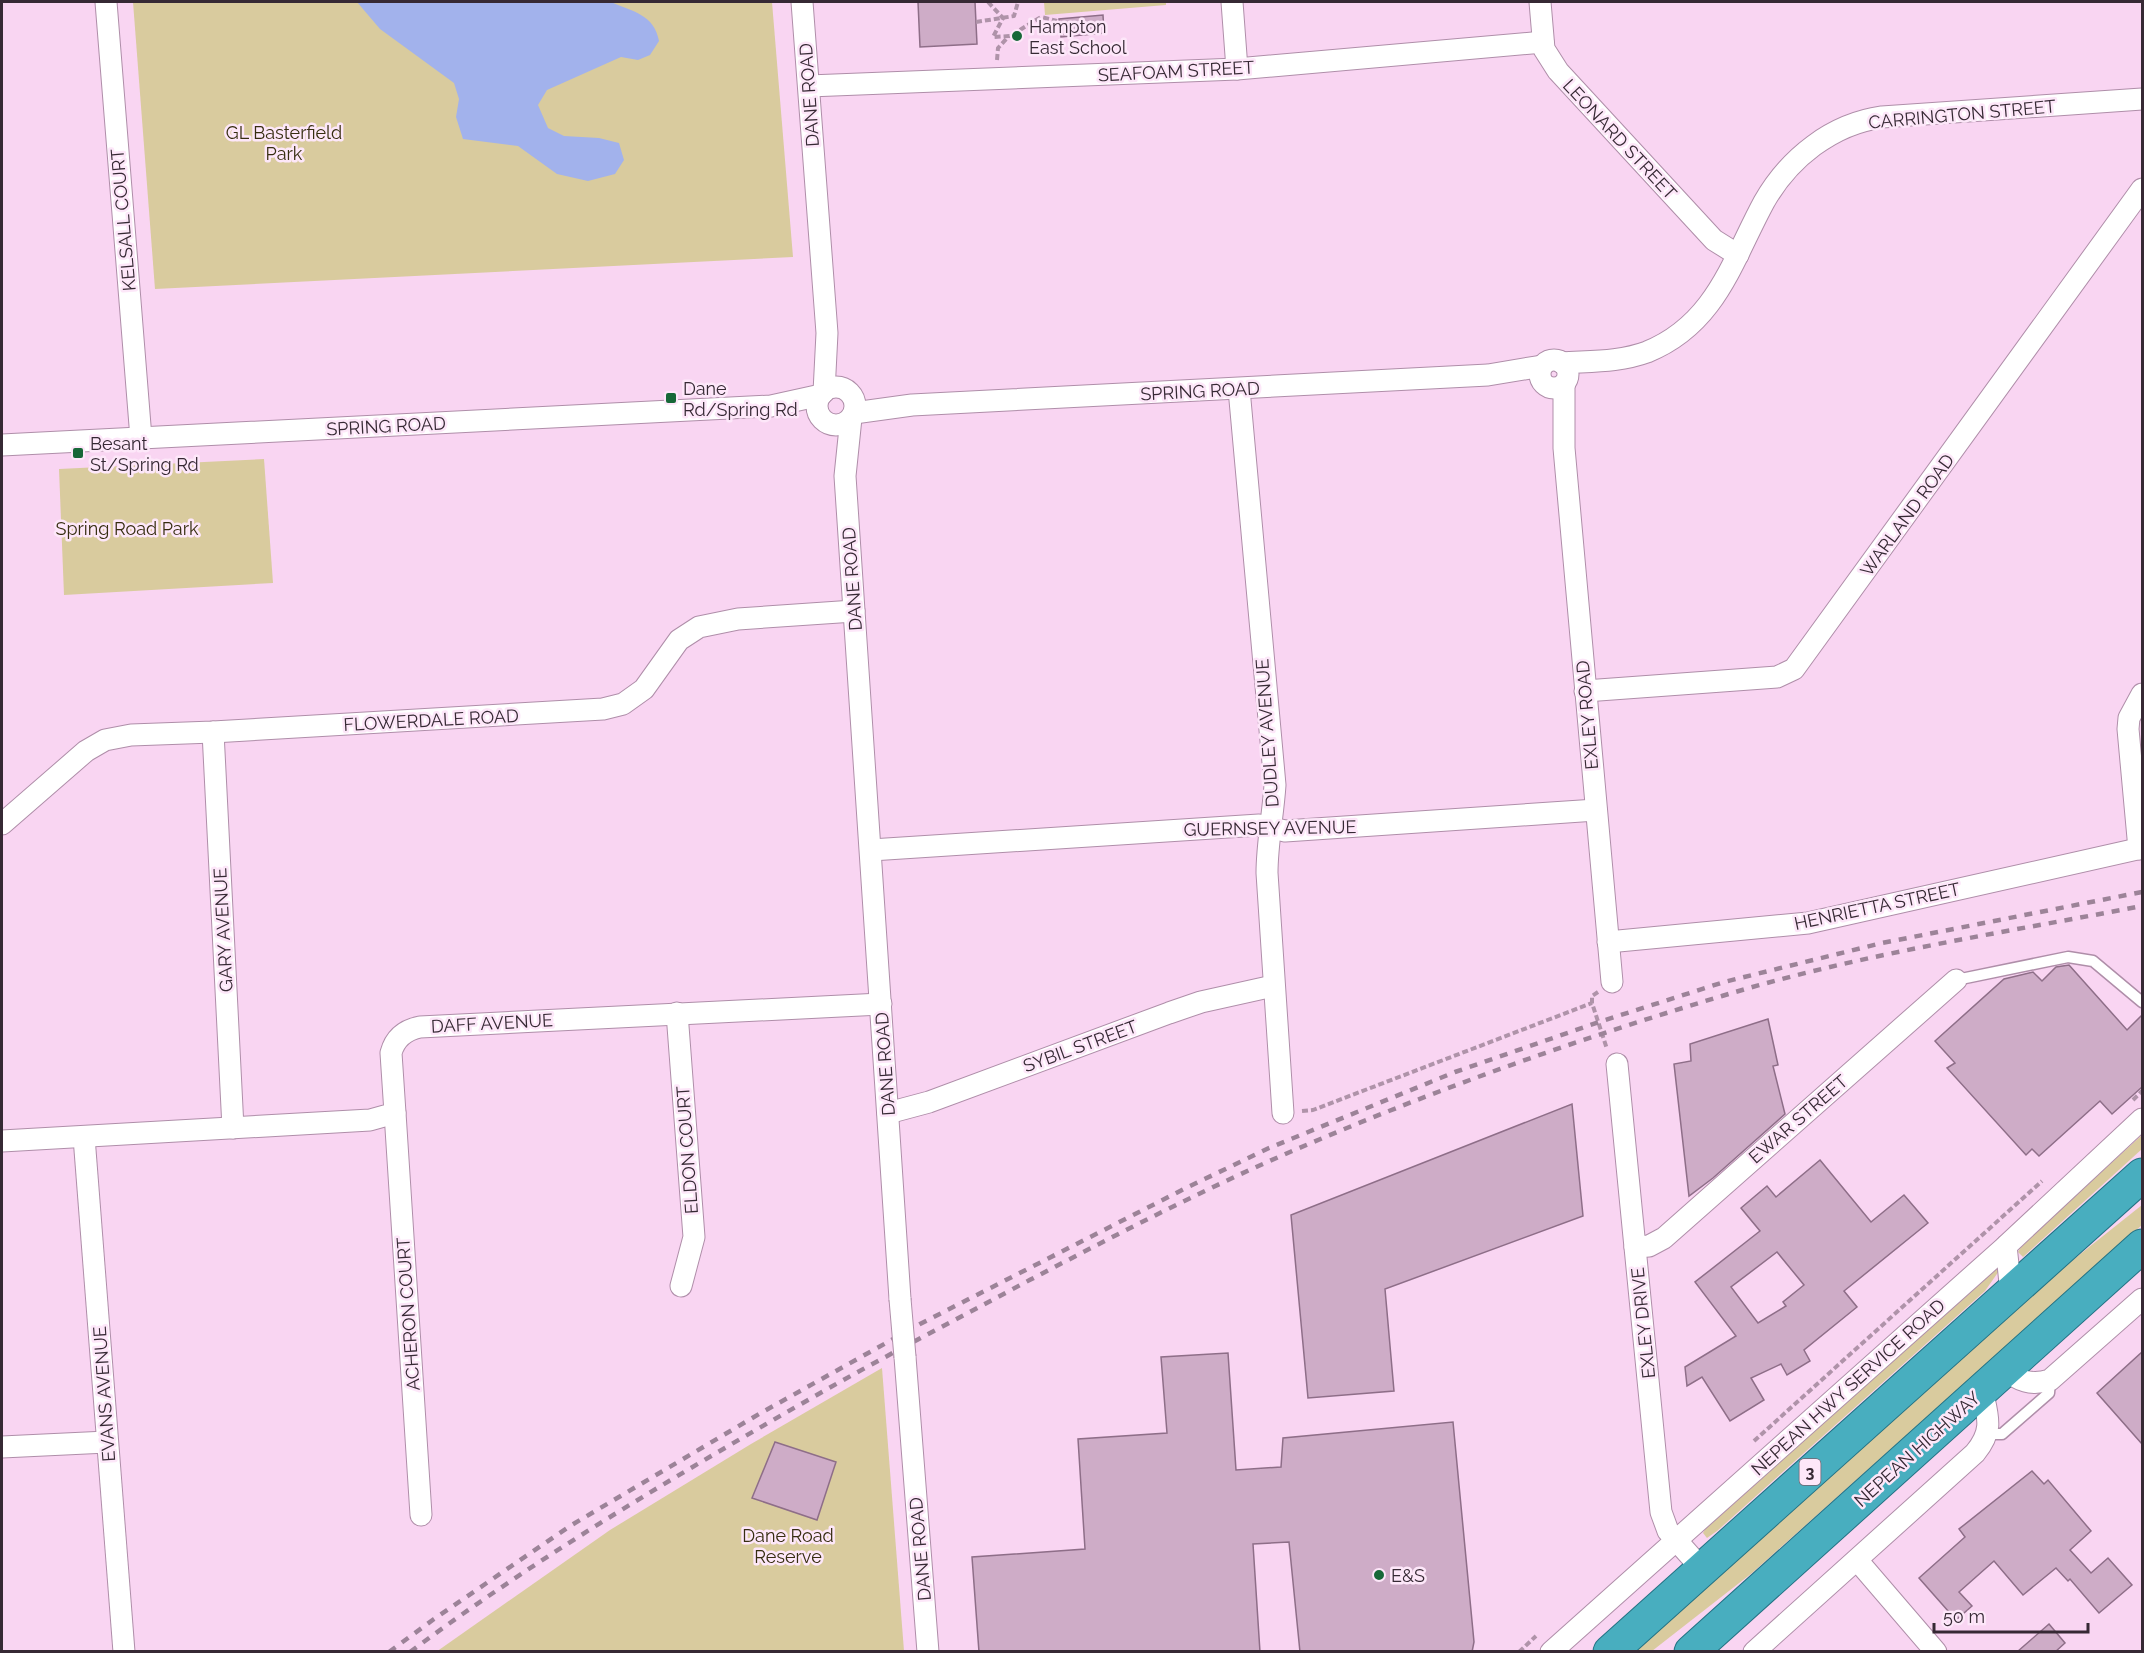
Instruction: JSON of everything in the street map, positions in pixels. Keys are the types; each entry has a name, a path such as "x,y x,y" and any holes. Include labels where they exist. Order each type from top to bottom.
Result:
{"highway":[{"name":"3","path":"1610,1652 2142,1175"},
{"name":"NEPEAN HIGHWAY","path":"1691,1652 2142,1246"}],"street":[{"name":"KELSALL COURT","path":"106,2 141,438"},
{"name":"DANE ROAD","path":"802,2 827,333 837,372 837,405 845,476 900,1299 928,1652"},
{"path":"1232,2 1237,69"},
{"name":"LEONARD STREET","path":"1540,2 1544,49 1552,64 1714,240 1738,255"},
{"name":"SEAFOAM STREET","path":"809,86 1237,69 1543,42"},
{"name":"CARRINGTON STREET","path":"1554,377 1634,357 1655,348 1686,329 1718,294 1764,202 1784,174 1804,153 1824,138 1851,125 1871,119 1890,117 2138,101"},
{"name":"WARLAND ROAD","path":"1585,691 1778,677 1794,669 2142,189"},
{"name":"SPRING ROAD","path":"2,445 771,406 912,405 1488,375 1554,377"},
{"name":"EXLEY ROAD","path":"1554,377 1564,448 1612,981"},
{"name":"DUDLEY AVENUE","path":"1239,389 1275,785 1267,873 1283,1113"},
{"name":"FLOWERDALE ROAD","path":"2,824 86,751 105,740 131,735 603,709 623,704 644,689 680,640 699,627 738,619 854,611"},
{"path":"2141,848 2128,729 2129,718 2142,694"},
{"name":"GARY AVENUE","path":"213,732 233,1128"},
{"name":"GUERNSEY AVENUE","path":"871,850 1259,825 1285,831 1596,810"},
{"name":"HENRIETTA STREET","path":"1608,942 1808,923 2141,848"},
{"name":"EWAR STREET","path":"1635,1247 1649,1246 1664,1238 1956,980"},
{"name":"SYBIL STREET","path":"888,1113 929,1102 1201,1002 1273,986"},
{"name":"DAFF AVENUE","path":"394,1113 391,1053 393,1046 408,1030 420,1027 881,1004"},
{"name":"ELDON COURT","path":"677,1013 694,1237 681,1286"},
{"name":"EXLEY DRIVE","path":"1617,1064 1661,1512 1668,1531 1702,1569"},
{"path":"2,1141 355,1122 394,1113"},
{"name":"ACHERON COURT","path":"394,1113 421,1515"},
{"name":"NEPEAN HWY SERVICE ROAD","path":"1551,1652 2006,1246 2142,1119"},
{"name":"EVANS AVENUE","path":"84,1137 124,1652"},
{"path":"2006,1246 2011,1292"},
{"path":"1754,1652 1975,1453 1988,1434 1993,1380 2035,1384 2050,1380 2142,1299"},
{"path":"2,1447 107,1442"},
{"path":"1857,1560 1936,1652"}],"lane":[{"path":"1956,980 2068,957 2093,960 2142,1002"},
{"path":"1988,1434 2002,1434 2049,1393 2050,1380"}],"path":[{"path":"988,2 1003,18"},
{"path":"976,22 1014,16 1018,2"},
{"path":"1003,18 993,38 1010,36 1041,17 1057,21"},
{"path":"1612,981 1592,996 1592,1003 1611,1060 1617,1064"},
{"path":"1283,1113 1313,1110 1592,1003"},
{"path":"2125,1107 2142,1091"},
{"path":"1747,1447 2046,1178"},
{"path":"1519,1652 1544,1629"}],"green space":[{"name":"GL Basterfield Park","path":"133,2 772,2 793,257 155,289"},
{"path":"1044,2 1166,2 1166,5 1045,15"},
{"name":"Spring Road Park","path":"264,459 273,583 64,595 59,469"},
{"path":"2142,1135 2142,1149 2023,1257 2018,1252 2033,1234"},
{"path":"2142,1205 2142,1225 1752,1573 1652,1651 1634,1652 2054,1275"},
{"path":"1995,1268 1999,1271 1985,1291 1707,1538 1703,1533 1705,1529"},
{"name":"Dane Road Reserve","path":"882,1368 904,1651 436,1652 610,1530"}],"water":[{"path":"357,2 611,2 641,15 652,25 659,41 650,55 638,60 621,57 547,90 538,105 548,128 564,136 599,138 619,143 624,160 615,174 588,181 557,174 518,146 463,139 456,117 459,99 454,83 380,29"}],"building":[{"path":"918,2 975,2 977,44 920,47"},
{"path":"1103,15 1104,33 1061,37 1059,19"},
{"path":"2069,965 2127,1030 2142,1015 2142,1087 2112,1114 2100,1101 2039,1156 2032,1149 2026,1155 1947,1068 1955,1063 1935,1041 2004,979 2033,972 2042,981 2056,967"},
{"path":"1768,1019 1778,1065 1773,1066 1785,1114 1713,1178 1689,1196 1674,1064 1691,1061 1690,1044"},
{"path":"1572,1104 1583,1216 1385,1289 1394,1391 1308,1398 1291,1215"},
{"path":"1820,1160 1871,1222 1904,1195 1928,1223 1844,1291 1857,1307 1804,1350 1810,1361 1787,1375 1781,1364 1751,1378 1764,1400 1730,1421 1702,1377 1687,1386 1685,1367 1736,1336 1695,1282 1760,1231 1741,1208 1767,1186 1776,1197","holes":["1777,1252 1804,1285 1783,1302 1786,1306 1758,1323 1731,1287"]},
{"path":"2142,1352 2142,1444 2097,1393"},
{"path":"1228,1353 1236,1470 1281,1467 1283,1438 1453,1422 1474,1642 1472,1652 1300,1652 1289,1542 1253,1544 1260,1652 979,1652 972,1557 1085,1549 1078,1439 1167,1433 1161,1357"},
{"path":"775,1442 836,1462 817,1520 752,1498"},
{"path":"2032,1471 2044,1484 2048,1480 2091,1531 2070,1550 2091,1573 2108,1558 2132,1585 2099,1613 2070,1579 2068,1581 2056,1568 2023,1595 1994,1561 1959,1592 1972,1606 1956,1620 1919,1578 1965,1537 1959,1529"},
{"path":"2049,1624 2065,1643 2055,1652 2017,1652"}],"railway":[{"path":"389,1652 570,1526 759,1414 920,1324 1269,1148 1455,1072 1724,982 1882,943 2142,892"},
{"path":"410,1652 561,1548 716,1453 822,1392 1123,1232 1223,1182 1290,1152 1396,1108 1504,1068 1612,1030 1722,996 1878,956 2142,906"}],"place":[{"name":"Hampton East School","path":"1017,36"},
{"name":"Dane Rd/Spring Rd","path":"671,398"},
{"name":"Besant St/Spring Rd","path":"78,453"},
{"name":"E&S","path":"1379,1575"}]}
